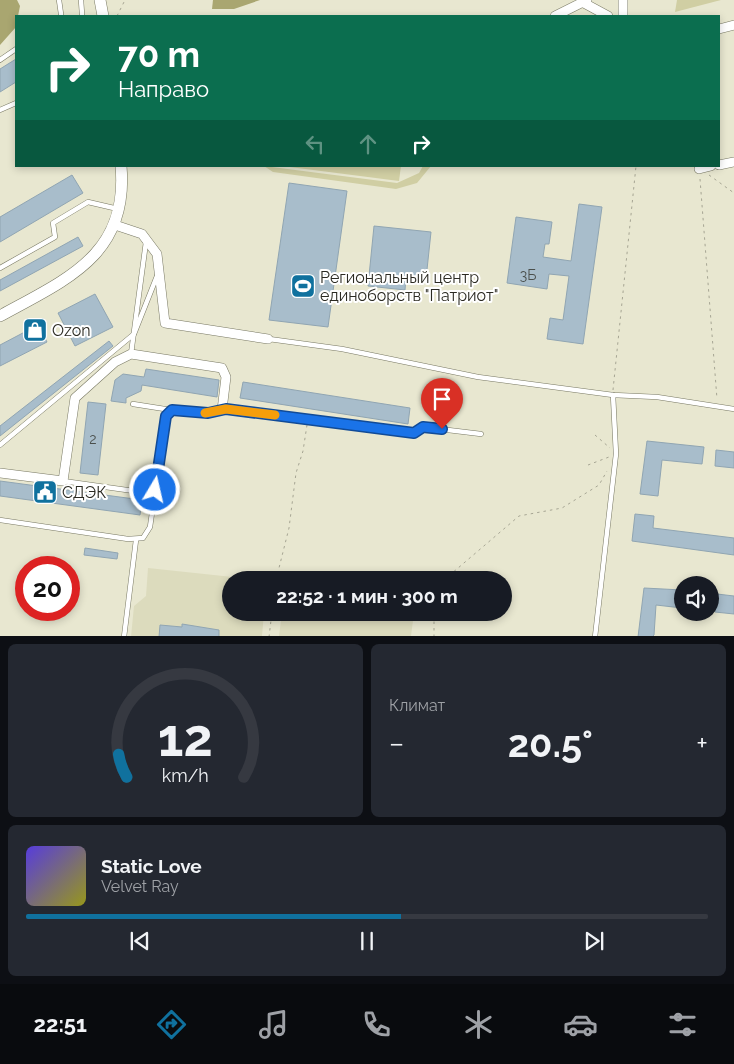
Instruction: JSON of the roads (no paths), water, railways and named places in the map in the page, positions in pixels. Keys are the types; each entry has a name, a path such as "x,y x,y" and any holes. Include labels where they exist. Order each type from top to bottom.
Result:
{"street":[{"path":"100,0 103,15"},
{"path":"623,0 623,15"},
{"path":"557,15 586,2 606,15"},
{"path":"720,29 734,25"},
{"path":"720,165 734,162"},
{"path":"0,316 71,274 94,258 107,241 115,225 119,209 121,167"},
{"path":"699,169 707,167"},
{"path":"115,225 142,234 157,254 165,324 268,339"},
{"path":"0,473 63,481 76,398 115,362 131,354 222,368 226,377 222,410"}],"lane":[{"path":"59,0 61,14"},
{"path":"81,0 82,14"},
{"path":"0,60 15,50"},
{"path":"0,110 15,104"},
{"path":"0,268 54,237 53,223 88,202 119,209"},
{"path":"131,354 146,239"},
{"path":"0,445 134,334 159,271"},
{"path":"268,339 342,349 478,377 613,395 657,396 734,409"},
{"path":"595,636 616,454 613,395"},
{"path":"133,404 208,413 222,410 414,433 423,427 481,434"},
{"path":"0,520 136,540 143,538 147,534 166,416 172,410"},
{"path":"63,481 154,494"},
{"path":"124,636 136,540"}],"place":[{"name":"Региональный центр единоборств \"Патриот\"","path":"303,286"},
{"name":"Ozon","path":"35,330"},
{"name":"СДЭК","path":"45,492"}]}
